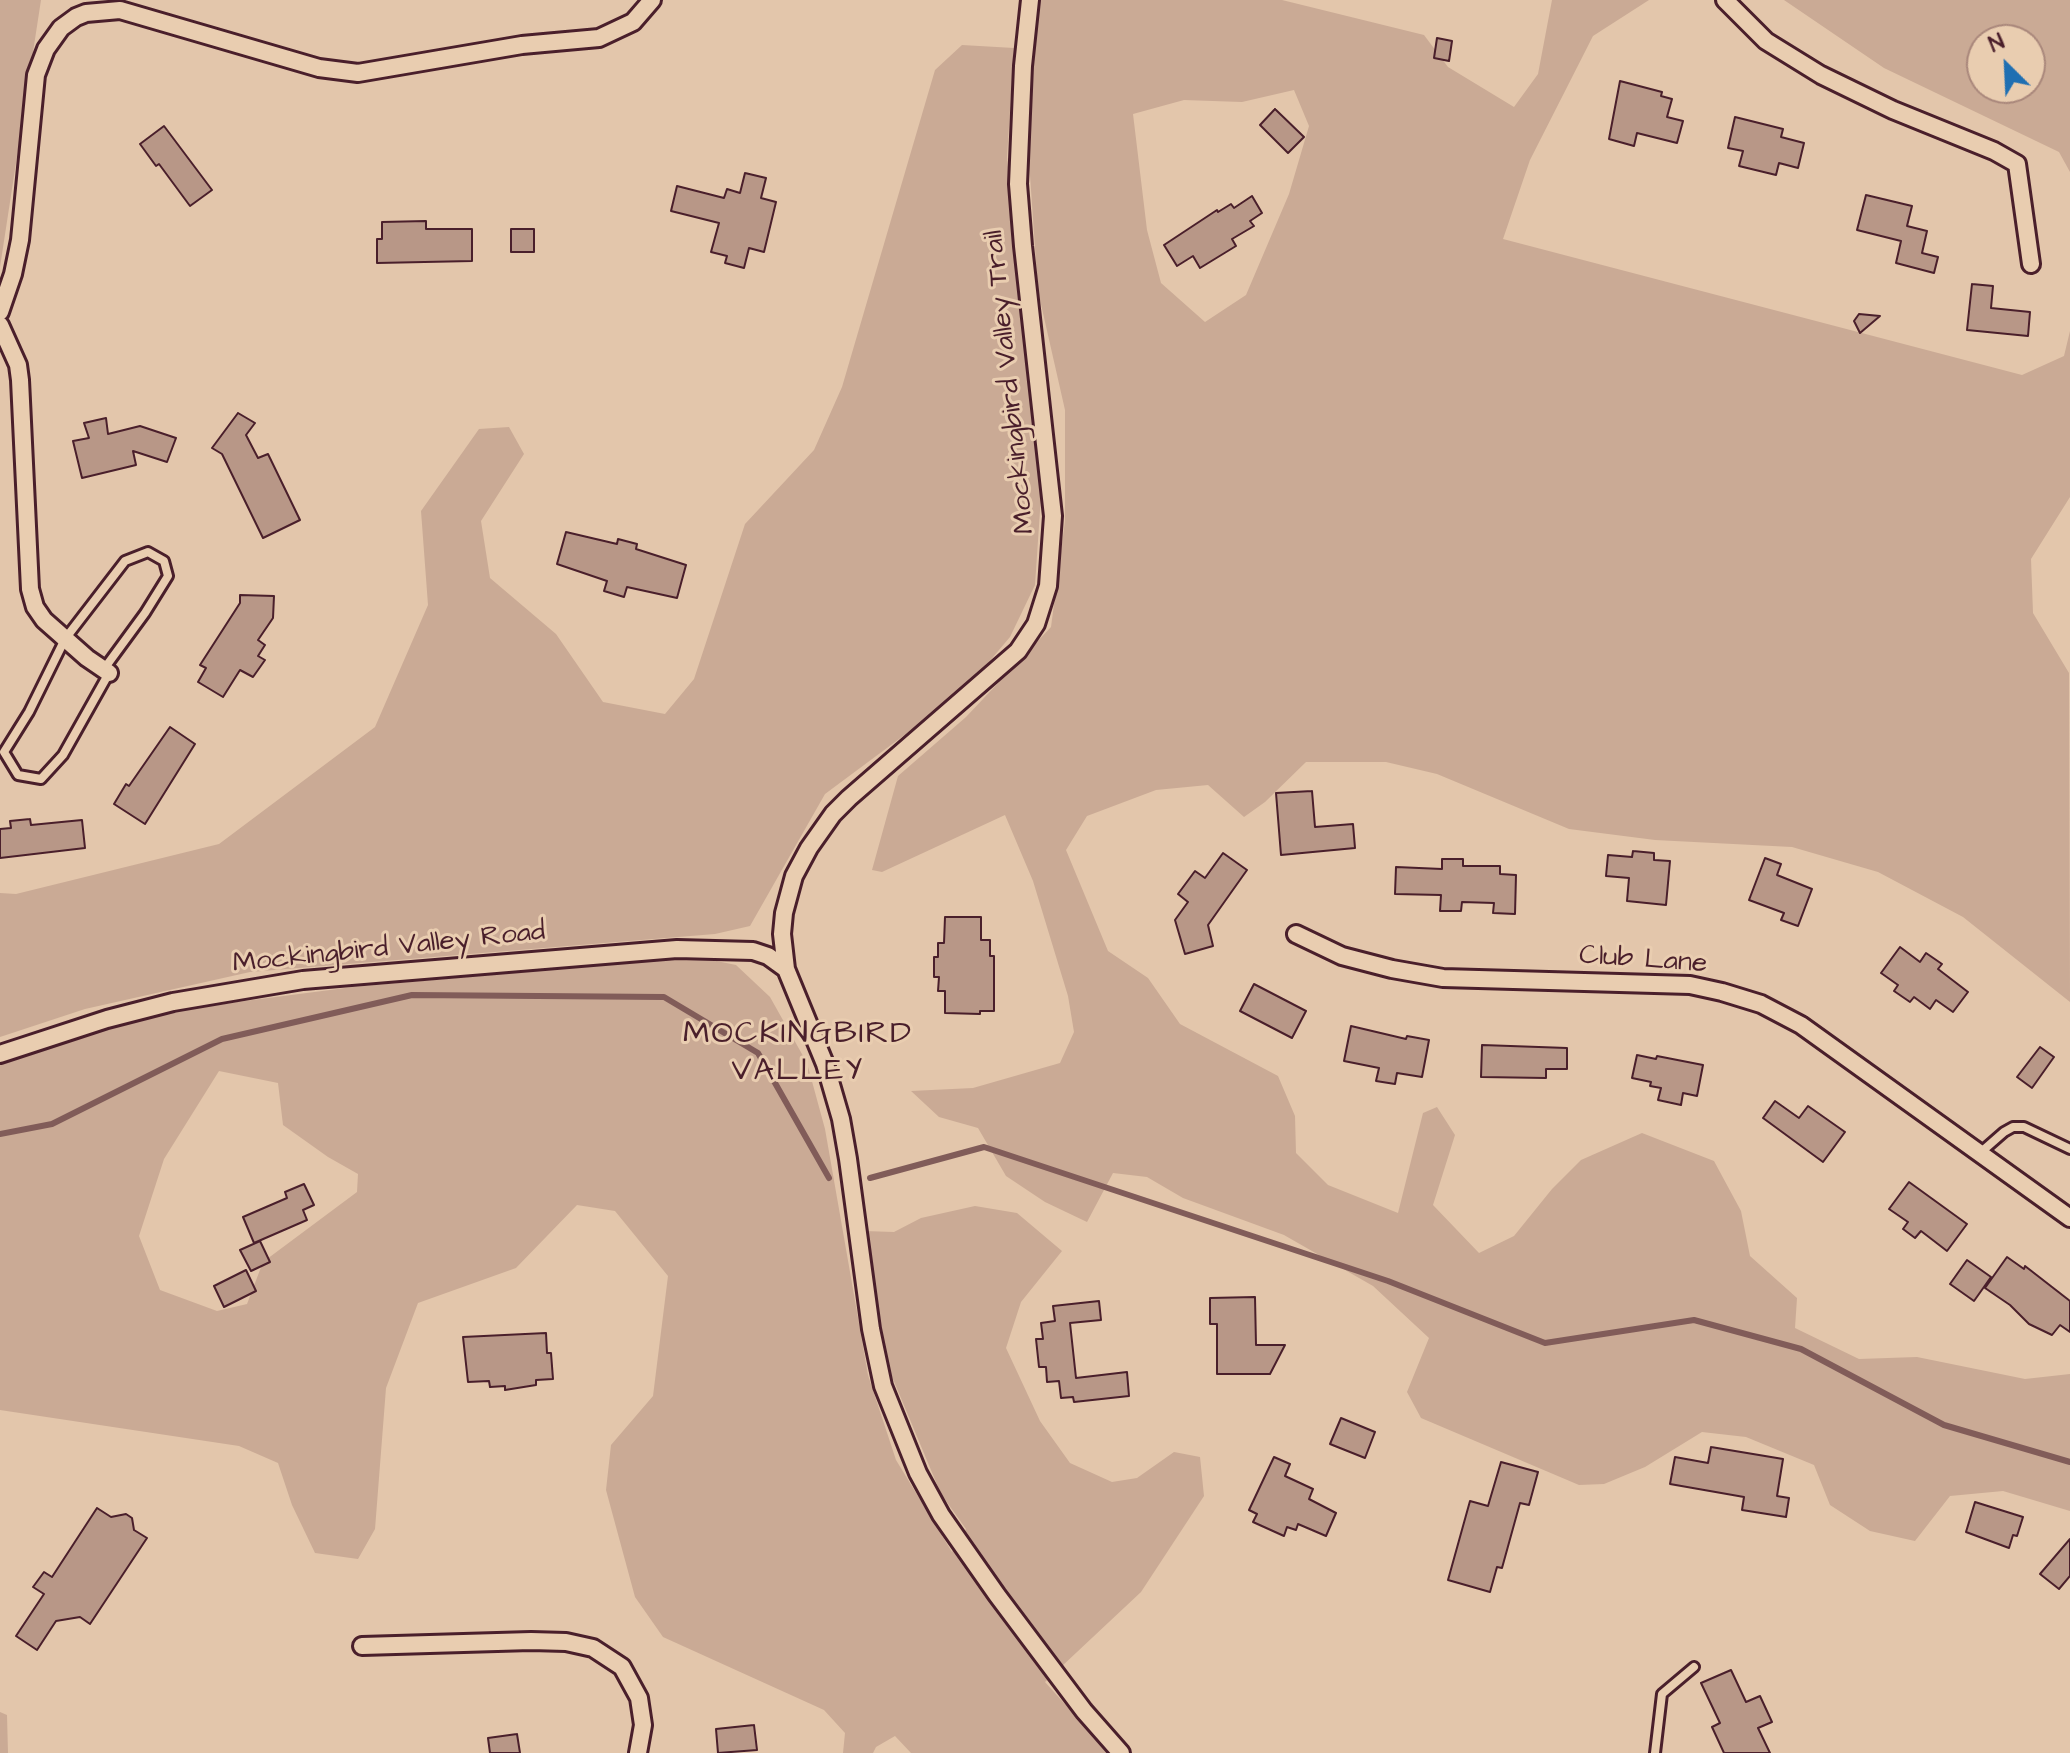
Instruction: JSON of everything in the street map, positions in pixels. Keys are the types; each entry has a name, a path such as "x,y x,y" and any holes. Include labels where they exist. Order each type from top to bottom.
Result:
{"street":[{"path":"0,312 20,240 36,75 46,49 61,28 76,17 120,10 319,68 358,73 522,45 599,38 633,22 652,0"},
{"name":"Mockingbird Valley Trail","path":"786,969 783,924 794,876 809,848 833,814 1018,651 1036,624 1048,586 1053,516 1018,184 1023,66 1030,0"},
{"path":"1725,0 1766,41 1821,75 2017,164 2031,264"},
{"path":"0,325 18,365 20,380 30,589 35,607 65,639 106,671"},
{"name":"Club Lane","path":"1296,934 1342,956 1443,978 1690,985 1761,1004 1801,1025 2070,1218"},
{"name":"Mockingbird Valley Road","path":"0,1054 107,1019 173,1002 303,980 677,949 753,951 768,956 786,969"},
{"path":"786,969 825,1064 841,1119 871,1329 883,1386 898,1427 941,1515 1084,1711 1121,1753"},
{"path":"362,1646 531,1641 566,1642 593,1648 622,1667 639,1698 643,1725 638,1753"}],"lane":[{"path":"148,552 164,561 168,576 106,671 63,755 41,779 18,775 4,752 29,712 65,639 125,561 148,552"},
{"path":"1979,1154 2013,1127 2037,1132 2070,1149"},
{"path":"1655,1753 1662,1694 1694,1667"}],"shaded area":[{"path":"0,0 41,0 0,267"},
{"path":"1037,0 1282,0 1424,35 1448,67 1514,107 1538,74 1552,0 1649,0 1593,36 1530,160 1503,239 2022,375 2064,356 2070,331 2070,497 2031,559 2033,613 2069,673 2070,1002 1963,917 1878,872 1792,847 1655,840 1569,829 1437,774 1386,762 1306,762 1265,802 1244,817 1208,785 1156,790 1087,816 1066,850 1108,951 1148,978 1180,1024 1278,1076 1295,1116 1296,1153 1328,1185 1398,1213 1423,1113 1437,1107 1455,1135 1433,1205 1479,1253 1514,1236 1552,1189 1581,1160 1642,1133 1714,1161 1741,1211 1750,1256 1797,1298 1795,1328 1859,1359 1917,1357 2025,1379 2070,1374 2070,1511 2003,1491 1950,1496 1915,1541 1870,1531 1830,1505 1814,1465 1746,1437 1702,1432 1645,1467 1604,1484 1579,1485 1421,1418 1407,1392 1429,1338 1373,1286 1284,1235 1183,1198 1147,1177 1113,1173 1087,1222 1045,1202 1006,1176 978,1128 939,1117 911,1091 973,1088 1060,1063 1074,1032 1068,996 1033,881 1005,815 882,872 872,870 898,776 966,717 1051,627 1065,521 1065,410 1038,291 1029,161","holes":["1294,90 1309,126 1289,194 1246,295 1205,322 1161,283 1147,230 1133,114 1184,100 1242,102"]},
{"path":"1784,0 2070,0 2070,172 2059,152 1884,68"},
{"path":"962,45 1014,48 1007,157 1041,496 1035,585 1010,637 965,690 825,794 750,926 715,934 250,972 85,1009 0,1037 0,893 16,894 219,844 375,727 428,605 421,511 479,429 509,427 524,454 481,521 490,578 556,634 603,702 665,714 694,679 745,524 814,450 842,387 935,70"},
{"path":"697,957 736,965 770,997 807,1063 825,1129 868,1375 896,1460 952,1552 966,1529 941,1494 885,1360 864,1231 894,1232 921,1218 975,1206 1017,1213 1062,1251 1021,1302 1006,1348 1040,1421 1070,1463 1112,1482 1137,1478 1174,1452 1200,1457 1204,1496 1141,1592 1045,1682 1109,1753 911,1753 895,1736 876,1747 873,1753 843,1753 845,1733 824,1710 663,1637 635,1597 606,1490 611,1445 653,1396 668,1276 615,1211 577,1205 516,1268 418,1303 386,1388 375,1529 358,1559 315,1553 292,1505 278,1463 239,1446 0,1410 0,1061 162,1014 353,987","holes":["219,1071 278,1083 283,1125 358,1174 357,1192 263,1262 247,1304 217,1311 160,1290 139,1236 164,1159"]},
{"path":"0,1712 7,1715 8,1753 0,1753"}],"building":[{"path":"1437,38 1452,41 1449,61 1434,58"},
{"path":"1620,81 1662,92 1661,96 1672,99 1667,117 1683,121 1677,143 1637,133 1634,146 1609,139"},
{"path":"1275,109 1304,137 1288,153 1260,125"},
{"path":"1735,117 1783,129 1781,137 1804,143 1798,168 1779,163 1776,175 1739,166 1743,151 1728,148"},
{"path":"164,126 212,190 190,206 140,144"},
{"path":"745,173 766,178 761,198 776,202 764,252 749,248 744,268 725,263 727,256 711,252 719,223 671,211 677,186 724,198 727,189 740,193"},
{"path":"1866,195 1912,206 1907,226 1927,231 1922,253 1938,257 1934,273 1896,263 1901,241 1857,230"},
{"path":"1252,196 1262,213 1250,221 1254,226 1232,239 1236,246 1200,268 1193,256 1177,266 1164,245 1217,210 1231,204 1234,208"},
{"path":"426,221 426,229 472,229 472,261 377,263 377,239 382,239 382,222"},
{"path":"511,229 534,229 534,252 511,252"},
{"path":"1972,284 1993,286 1991,308 2030,312 2028,336 1967,330"},
{"path":"1859,314 1880,316 1860,333 1854,321"},
{"path":"238,413 255,423 246,435 258,458 268,454 300,520 263,538 222,454 212,448"},
{"path":"106,418 108,434 140,426 176,438 167,462 133,451 136,465 82,478 73,441 89,438 84,423"},
{"path":"566,532 617,544 618,539 637,544 636,549 686,565 677,598 627,587 624,597 604,591 607,581 557,564"},
{"path":"240,595 274,596 273,618 258,640 265,645 258,656 265,660 253,677 240,670 223,697 198,682 206,668 200,665 240,603"},
{"path":"170,727 195,744 145,824 114,804"},
{"path":"1312,791 1315,827 1353,824 1355,848 1281,855 1276,793"},
{"path":"30,819 31,825 82,820 85,848 0,858 0,829 11,828 10,821"},
{"path":"1633,851 1654,853 1654,860 1670,861 1666,905 1627,901 1629,878 1606,876 1608,855 1632,857"},
{"path":"1223,853 1247,870 1208,925 1213,946 1185,954 1175,920 1188,902 1178,894 1195,871 1205,878"},
{"path":"1765,858 1781,864 1777,875 1812,889 1798,926 1781,920 1784,913 1749,900"},
{"path":"1442,859 1463,859 1463,866 1500,866 1500,874 1516,875 1515,914 1493,913 1494,903 1462,902 1461,911 1440,911 1441,895 1395,894 1396,867 1442,869"},
{"path":"945,917 981,917 981,940 990,940 990,956 994,956 994,1011 980,1011 980,1014 945,1013 945,991 938,991 939,977 934,977 934,957 938,957 938,943 944,943"},
{"path":"1900,947 1920,962 1926,953 1942,964 1938,969 1968,992 1953,1012 1936,1000 1930,1009 1914,997 1910,1002 1894,991 1898,985 1881,973"},
{"path":"1254,984 1306,1011 1292,1038 1240,1011"},
{"path":"1351,1026 1406,1039 1407,1036 1429,1040 1422,1077 1397,1073 1395,1084 1376,1081 1379,1068 1344,1061"},
{"path":"1482,1045 1567,1048 1567,1069 1546,1069 1546,1078 1481,1077"},
{"path":"2040,1047 2054,1057 2032,1088 2017,1077"},
{"path":"1637,1055 1703,1065 1697,1096 1683,1093 1681,1105 1658,1100 1661,1088 1650,1086 1651,1082 1632,1078"},
{"path":"1775,1101 1799,1118 1808,1106 1845,1132 1823,1162 1763,1118"},
{"path":"1909,1182 1967,1224 1947,1251 1921,1231 1915,1238 1903,1229 1908,1222 1889,1209"},
{"path":"304,1184 314,1205 303,1210 307,1220 254,1243 243,1217 287,1198 285,1192"},
{"path":"260,1241 270,1262 251,1271 240,1250"},
{"path":"2007,1257 2024,1269 2025,1266 2070,1301 2070,1332 2060,1325 2052,1335 2029,1324 2010,1305 1985,1288"},
{"path":"1967,1260 1991,1277 1974,1301 1950,1284"},
{"path":"246,1270 256,1291 224,1307 214,1286"},
{"path":"1255,1297 1256,1345 1285,1345 1270,1374 1217,1374 1217,1324 1210,1324 1210,1298"},
{"path":"1099,1301 1101,1320 1070,1323 1076,1378 1127,1372 1129,1396 1074,1402 1073,1397 1061,1398 1059,1381 1047,1382 1046,1367 1039,1367 1036,1339 1043,1339 1041,1323 1055,1321 1053,1306"},
{"path":"546,1333 553,1379 536,1380 536,1385 505,1390 505,1386 490,1387 489,1381 468,1382 463,1337"},
{"path":"1341,1418 1375,1432 1365,1458 1330,1444"},
{"path":"1711,1447 1783,1459 1777,1496 1789,1498 1786,1517 1742,1510 1744,1497 1670,1484 1675,1457 1708,1463"},
{"path":"1274,1457 1290,1464 1285,1476 1313,1489 1309,1499 1336,1513 1326,1536 1298,1524 1296,1530 1287,1527 1284,1536 1253,1522 1257,1514 1249,1510"},
{"path":"1501,1462 1538,1472 1529,1505 1520,1503 1502,1568 1497,1567 1490,1592 1448,1580 1470,1501 1488,1506"},
{"path":"1975,1502 2023,1517 2009,1548 1966,1532"},
{"path":"97,1508 111,1517 126,1514 132,1518 134,1530 147,1538 90,1624 80,1617 56,1621 37,1650 16,1636 44,1594 33,1587 44,1572 52,1577"},
{"path":"2070,1539 2070,1576 2059,1589 2040,1574"},
{"path":"1731,1670 1746,1702 1760,1696 1772,1722 1758,1728 1770,1753 1724,1753 1712,1727 1720,1723 1701,1683"},
{"path":"754,1725 757,1750 718,1753 716,1729"},
{"path":"517,1734 520,1753 490,1753 488,1738"}],"waterway":[{"path":"0,1134 52,1124 222,1039 412,995 664,997 758,1053 829,1178"},
{"path":"870,1178 984,1147 1388,1281 1545,1343 1694,1320 1801,1349 1944,1425 2070,1462"}],"district":[{"name":"MOCKINGBIRD VALLEY","path":"798,1054"}]}
